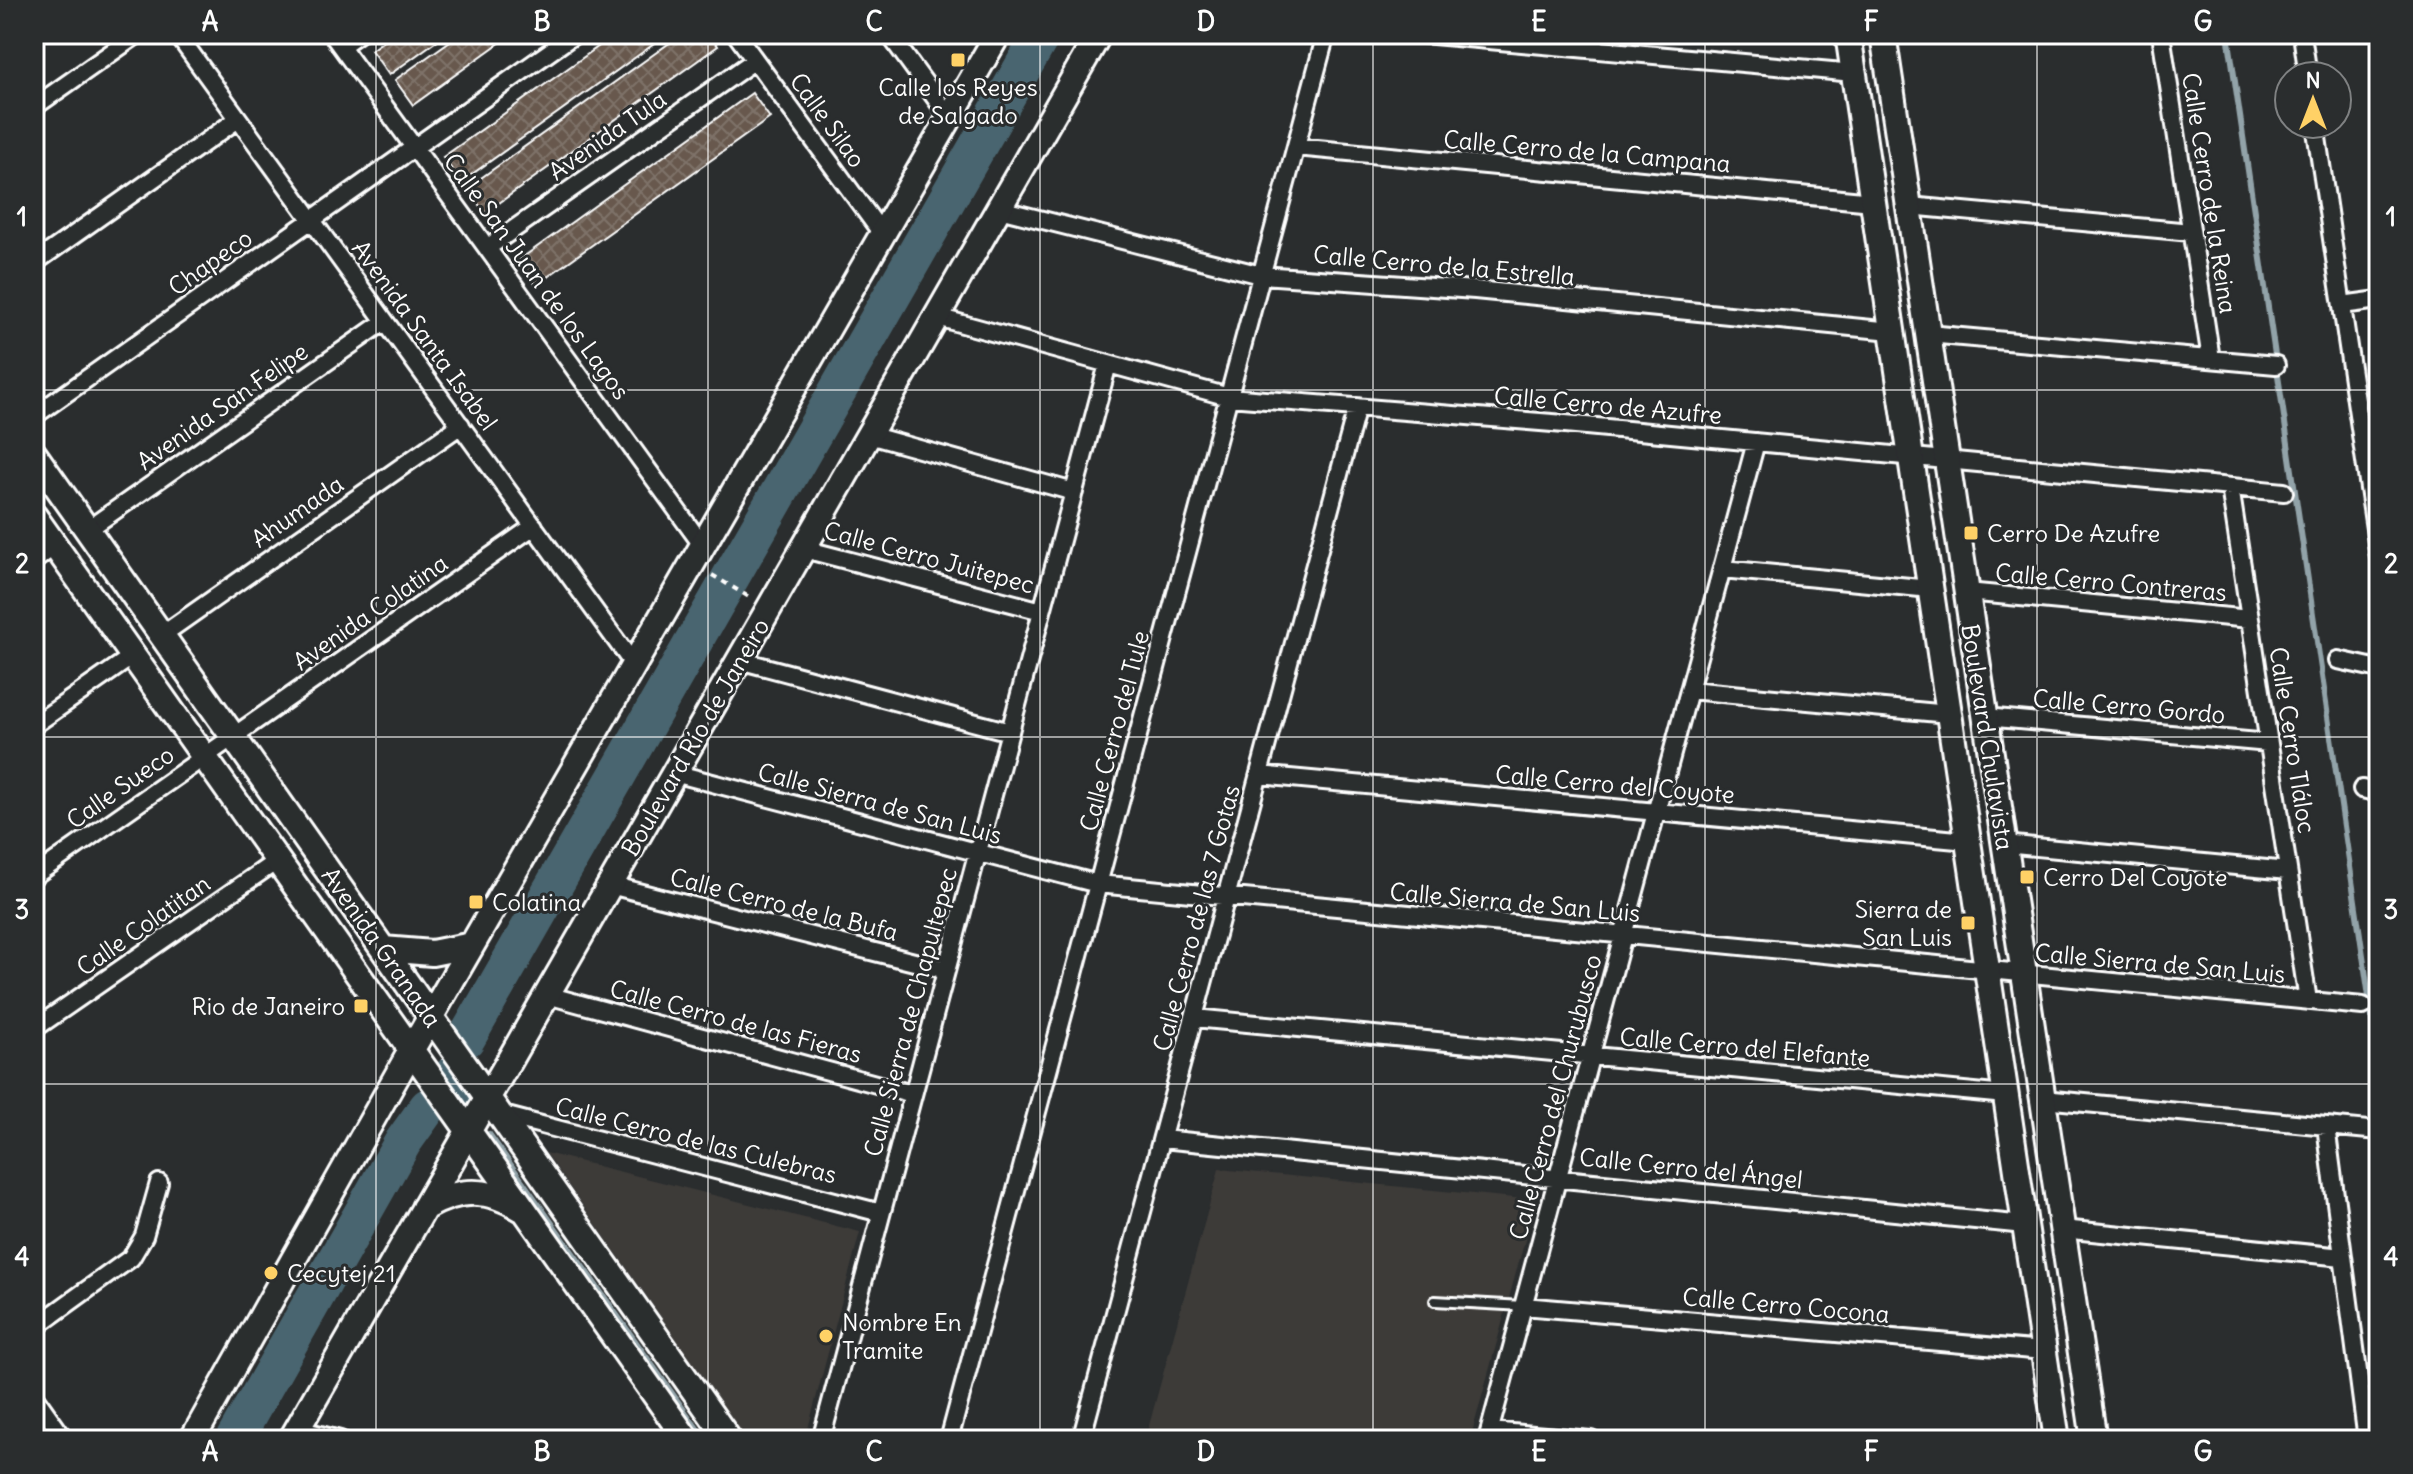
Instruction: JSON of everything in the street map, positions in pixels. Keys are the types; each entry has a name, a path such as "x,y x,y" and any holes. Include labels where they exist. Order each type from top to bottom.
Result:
{"main road":[{"path":"192,1440 412,1049 998,34"},
{"name":"Boulevard Río de Janeiro","path":"294,1434 469,1130 494,1106 547,995 1099,34"},
{"name":"Boulevard Chulavista","path":"1848,34 2057,1440"},
{"name":"Boulevard Chulavista","path":"1883,34 2094,1440"},
{"name":"Avenida Granada","path":"34,454 729,1440"},
{"name":"Avenida Granada","path":"34,516 687,1440"},
{"path":"383,949 432,953 472,945"},
{"path":"424,1208 459,1193 484,1192 506,1198 526,1211"}],"street":[{"path":"34,107 138,34"},
{"name":"Avenida Santa Isabel","path":"177,34 634,665"},
{"path":"336,40 358,34"},
{"path":"414,148 575,34"},
{"name":"Calle Silao","path":"736,34 883,235"},
{"path":"889,34 950,118"},
{"name":"Calle Cerro del Tule","path":"949,1440 1326,34"},
{"path":"1422,34 1854,73"},
{"name":"Calle Cerro de la Reina","path":"2161,34 2211,359"},
{"path":"2302,34 2306,60"},
{"name":"Calle San Juan de los Lagos","path":"336,40 487,248 698,554"},
{"name":"Avenida Tula","path":"487,248 755,60"},
{"path":"34,263 238,119"},
{"path":"2317,140 2379,556"},
{"name":"Calle Cerro de la Campana","path":"1296,147 1873,202"},
{"name":"Chapeco","path":"34,416 414,148"},
{"path":"1909,206 2191,232"},
{"name":"Calle Cerro de la Estrella","path":"999,209 1261,275 1475,290 1892,331"},
{"path":"2342,305 2379,300"},
{"name":"Calle Cerro de Azufre","path":"937,317 1229,397 1756,442 2284,492"},
{"name":"Avenida San Felipe","path":"87,530 385,321"},
{"path":"1928,334 2276,365"},
{"name":"Calle Sierra de Chapultepec","path":"821,1440 1108,364"},
{"name":"Calle Cerro de las 7 Gotas","path":"1081,1440 1357,407"},
{"name":"Ahumada","path":"162,635 461,425"},
{"path":"869,435 1074,492"},
{"name":"Calle Cerro del Churubusco","path":"1488,1435 1756,442"},
{"name":"Calle Cerro Tláloc","path":"2230,487 2308,1001"},
{"name":"Avenida Colatina","path":"233,737 534,526"},
{"path":"34,561 54,546"},
{"name":"Calle Cerro Juitepec","path":"804,549 1042,611"},
{"path":"1722,569 1931,589"},
{"name":"Calle Cerro Contreras","path":"1967,592 2250,619"},
{"path":"34,725 134,655"},
{"path":"739,660 1010,732"},
{"path":"2338,660 2379,669"},
{"path":"1689,690 1949,714"},
{"name":"Calle Cerro Gordo","path":"1985,717 2269,743"},
{"name":"Calle Sueco","path":"34,876 233,737"},
{"name":"Calle Sierra de San Luis","path":"674,773 1098,884 2363,1006"},
{"name":"Calle Cerro del Coyote","path":"1259,775 1968,841"},
{"path":"2362,789 2379,793"},
{"path":"2004,844 2288,871"},
{"name":"Calle Colatitan","path":"34,1029 278,860"},
{"name":"Calle Cerro de la Bufa","path":"610,885 946,970"},
{"name":"Calle Cerro de las Fieras","path":"547,995 913,1094"},
{"name":"Calle Cerro del Elefante","path":"1194,1018 2006,1095"},
{"path":"2043,1099 2379,1131"},
{"name":"Calle Cerro de las Culebras","path":"494,1106 881,1213"},
{"path":"2326,1126 2367,1440"},
{"name":"Calle Cerro del Ángel","path":"1162,1139 2025,1225"},
{"path":"34,1328 131,1258 144,1236 159,1183"},
{"path":"2062,1229 2343,1257"},
{"name":"Calle Cerro Cocona","path":"1523,1306 2044,1351"},
{"path":"34,1396 65,1440"},
{"path":"294,1434 340,1440"},
{"path":"1488,1435 1591,1440"}],"lane":[{"path":"1435,1301 1523,1306"}],"path":[{"path":"698,554 769,609"}],"shaded area":[{"path":"546,1153 860,1232 805,1440 747,1440"},
{"path":"1219,1169 1536,1200 1470,1440 1145,1440"}],"building":[{"path":"393,34 446,34 389,75 371,50"},
{"path":"460,34 512,34 413,105 395,80"},
{"path":"616,34 668,34 461,182 443,157"},
{"path":"682,34 709,34 718,46 485,213 467,188"},
{"path":"752,93 770,118 536,285 519,260"}],"waterway":[{"path":"466,1039 1042,34"},
{"path":"2228,34 2379,1065"},
{"path":"447,1087 458,1088 453,1074"},
{"path":"234,1440 403,1142 428,1107"},
{"path":"489,1134 705,1440"}],"place":[{"name":"Calle los Reyes de Salgado","path":"958,60"},
{"name":"Cerro De Azufre","path":"1971,533"},
{"name":"Cerro Del Coyote","path":"2027,877"},
{"name":"Colatina","path":"476,902"},
{"name":"Sierra de San Luis","path":"1968,923"},
{"name":"Rio de Janeiro","path":"361,1006"},
{"name":"Cecytej 21","path":"271,1273"},
{"name":"Nombre En Tramite","path":"826,1336"}]}
